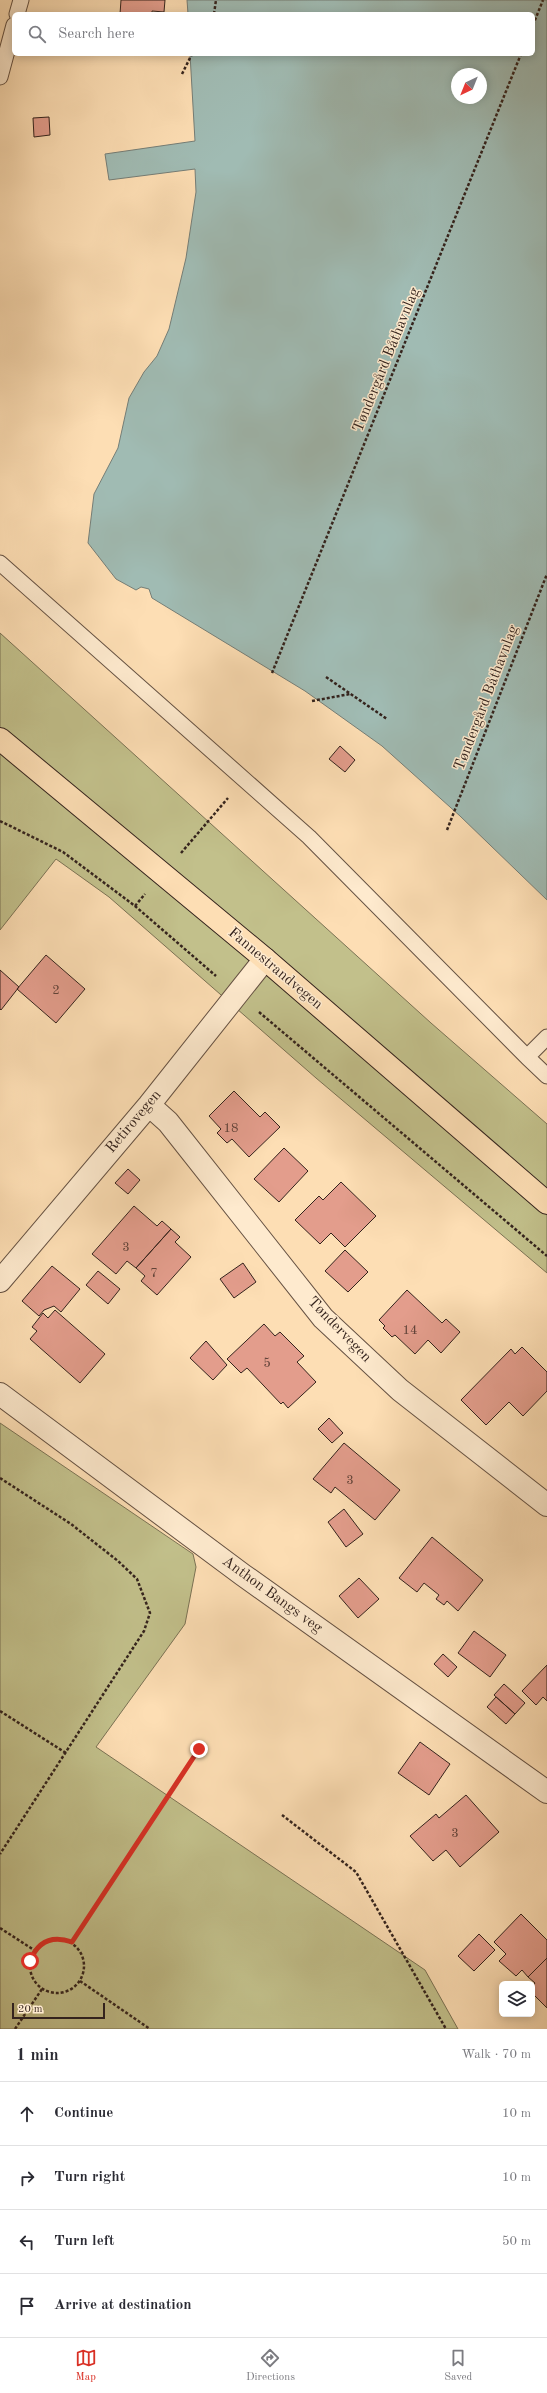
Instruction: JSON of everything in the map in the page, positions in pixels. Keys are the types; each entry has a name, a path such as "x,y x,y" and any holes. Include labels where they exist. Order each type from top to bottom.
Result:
{"highway":[{"name":"Fannestrandvegen","path":"0,739 265,959 547,1203"}],"street":[{"name":"Retirovegen","path":"0,1281 149,1105 265,959"},
{"name":"Tøndervegen","path":"149,1105 168,1122 323,1318 400,1390 547,1505"},
{"name":"Anthon Bangs veg","path":"0,1394 242,1575 547,1792"}],"lane":[{"path":"18,12 21,0"},
{"path":"0,77 12,32"},
{"path":"0,563 309,837 547,1076"},
{"path":"527,1057 547,1037"}],"path":[{"path":"214,12 216,0"},
{"path":"535,20 543,0"},
{"path":"182,74 191,56"},
{"name":"Tøndergård Båthavnlag","path":"272,673 520,56"},
{"name":"Tøndergård Båthavnlag","path":"447,830 547,574"},
{"path":"326,677 387,719"},
{"path":"312,701 350,694"},
{"path":"180,853 244,779"},
{"path":"0,821 62,852 135,906 220,979"},
{"path":"135,906 150,888"},
{"path":"254,1007 547,1256"},
{"path":"0,1478 71,1524 118,1561 137,1579 150,1613 144,1631 0,1854"},
{"path":"0,1711 66,1753"},
{"path":"72,1942 199,1749"},
{"path":"282,1815 356,1872 446,2029"},
{"path":"0,1928 34,1950"},
{"path":"52,1938 72,1942 80,1950 84,1960 84,1971 80,1981 73,1989 63,1993 52,1993 42,1989 34,1981 30,1971 30,1961 34,1950 42,1943 52,1938"},
{"path":"80,1981 150,2029"},
{"path":"15,2029 42,1989"}],"shaded area":[{"path":"0,633 431,1023 547,1124 547,1273 316,1078 109,897 56,859 0,930"},
{"path":"0,1423 193,1554 196,1567 185,1624 96,1747 425,1970 458,2029 0,2029"}],"water":[{"path":"187,0 547,0 547,900 460,816 382,746 305,691 152,598 149,589 141,587 136,590 116,579 88,543 94,494 118,448 129,398 144,372 157,356 169,329 186,258 196,192 195,169 109,180 105,154 195,141 190,56 535,56 535,12 188,12"}],"building":[{"path":"121,0 165,0 164,12 120,12"},
{"path":"49,117 50,135 34,137 33,118"},
{"path":"340,746 355,760 345,772 329,759"},
{"path":"46,955 85,989 56,1023 17,989"},
{"path":"0,970 19,987 1,1010 0,1009"},
{"path":"234,1091 260,1117 265,1112 280,1127 249,1157 232,1139 227,1143 217,1133 221,1129 209,1116"},
{"path":"284,1148 308,1171 279,1202 254,1179"},
{"path":"128,1169 140,1180 128,1194 115,1183"},
{"path":"341,1182 376,1216 345,1247 331,1233 320,1244 295,1220 319,1196 323,1200"},
{"path":"134,1206 157,1226 162,1221 171,1229 136,1268 127,1261 116,1274 92,1254"},
{"path":"171,1229 180,1237 175,1242 191,1257 157,1295 141,1281 145,1276 136,1268"},
{"path":"345,1250 368,1272 348,1292 325,1271"},
{"path":"243,1263 256,1282 234,1298 220,1279"},
{"path":"52,1266 80,1289 61,1312 54,1306 44,1310 39,1316 22,1301"},
{"path":"98,1271 120,1289 108,1304 86,1285"},
{"path":"407,1290 442,1323 446,1319 460,1332 441,1353 428,1340 415,1354 395,1335 392,1337 383,1328 385,1326 379,1320"},
{"path":"55,1310 105,1354 80,1383 30,1339 37,1331 32,1327 43,1313 48,1318"},
{"path":"264,1324 275,1336 280,1332 304,1356 297,1362 316,1382 288,1408 283,1402 281,1404 247,1368 241,1373 227,1359"},
{"path":"206,1341 227,1365 213,1380 190,1358"},
{"path":"522,1347 547,1372 547,1391 523,1416 509,1402 486,1425 461,1400 511,1349 515,1354"},
{"path":"329,1418 343,1433 332,1443 318,1429"},
{"path":"344,1443 400,1490 375,1520 335,1487 331,1493 313,1479"},
{"path":"344,1509 363,1534 346,1547 328,1522"},
{"path":"432,1537 483,1580 458,1611 447,1601 444,1605 436,1599 439,1595 424,1583 417,1592 399,1578"},
{"path":"359,1578 379,1599 358,1618 339,1596"},
{"path":"474,1631 506,1655 490,1677 458,1653"},
{"path":"443,1654 457,1667 448,1677 434,1664"},
{"path":"547,1665 547,1701 543,1697 536,1705 522,1691"},
{"path":"504,1684 525,1703 515,1714 494,1695"},
{"path":"496,1697 515,1714 506,1724 487,1707"},
{"path":"420,1742 450,1764 429,1795 398,1773"},
{"path":"466,1795 499,1832 460,1867 446,1850 433,1861 410,1836 436,1814 439,1818"},
{"path":"521,1914 547,1940 547,1958 528,1977 522,1970 516,1976 499,1961 506,1954 494,1942"},
{"path":"479,1934 495,1950 474,1971 458,1956"},
{"path":"547,1958 547,2008 535,1996 535,1981 528,1977"}],"route":[{"path":"30,1961 34,1950 42,1943 52,1938 72,1942 199,1749"}]}
